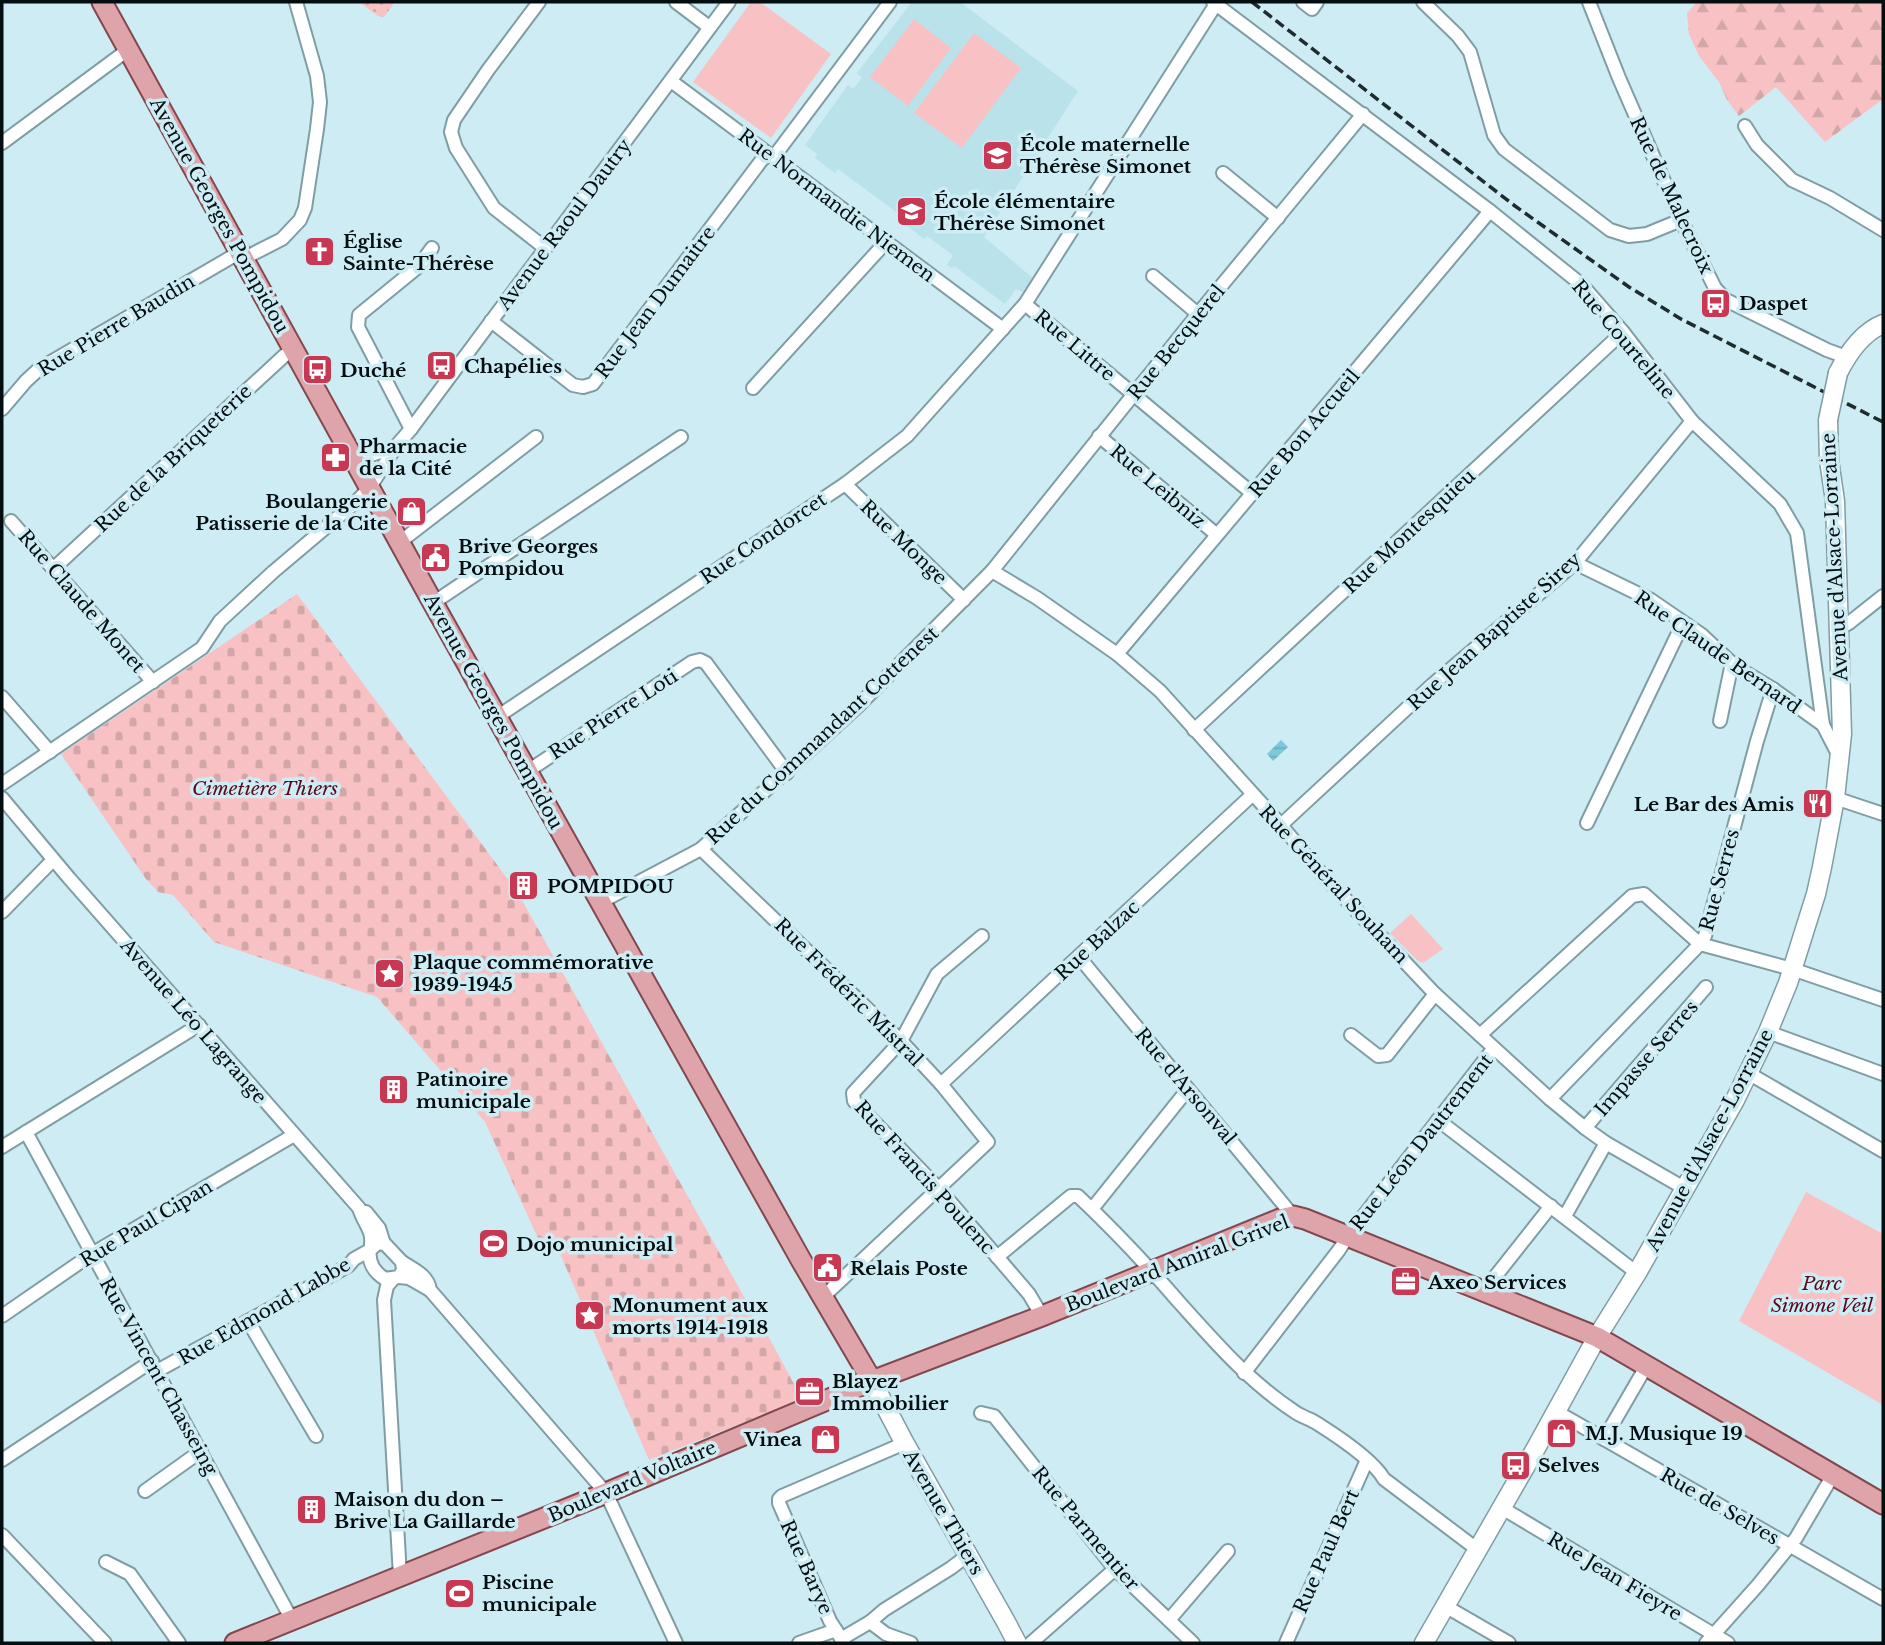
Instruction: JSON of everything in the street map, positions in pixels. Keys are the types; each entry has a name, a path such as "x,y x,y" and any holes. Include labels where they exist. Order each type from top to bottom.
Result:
{"main road":[{"name":"Avenue Georges Pompidou","path":"102,2 433,603 872,1381"},
{"path":"1842,365 1875,327 1883,324"},
{"name":"Avenue d'Alsace-Lorraine","path":"1424,1643 1597,1337 1637,1273 1748,1073 1768,1032 1792,969 1816,894 1835,798 1842,734 1835,501 1828,420 1842,365"},
{"name":"Boulevard Amiral Grivel","path":"872,1381 1293,1216 1597,1337 1883,1504"},
{"name":"Boulevard Voltaire","path":"235,1643 606,1493 872,1381"},
{"name":"Avenue Thiers","path":"872,1381 1017,1643"}],"street":[{"name":"Rue Pierre Baudin","path":"2,410 39,369 242,255 282,239 300,220 305,208 320,102 317,76 296,2"},
{"path":"539,2 454,120 451,132 456,148 495,208 545,248"},
{"path":"676,2 709,27"},
{"name":"Avenue Raoul Dautry","path":"2,785 202,648 220,621 370,487 397,445 729,2"},
{"path":"770,156 890,2"},
{"path":"1303,2 1312,9 1317,2"},
{"path":"1423,2 1458,36 1470,52 1494,135 1504,149 1610,230 1629,236 1647,234 1681,220"},
{"name":"Rue de Malecroix","path":"1589,2 1681,220 1715,288 1726,300 1842,365"},
{"name":"Rue Courteline","path":"1215,3 1490,211 1582,285 1623,332 1692,421 1780,504 1797,533 1823,724 1840,758"},
{"name":"Rue Condorcet","path":"497,717 845,484 907,436 1025,304 1215,3"},
{"path":"2,143 129,49"},
{"name":"Rue Normandie Niemen","path":"671,82 1003,329"},
{"name":"Rue Becquerel","path":"992,571 1363,114"},
{"path":"1745,126 1757,145 1793,180 1830,198 1883,230"},
{"name":"Rue Jean Dumaitre","path":"491,321 573,384 583,387 593,384 770,156"},
{"path":"1223,173 1278,218"},
{"name":"Rue Bon Accueil","path":"1116,654 1490,211"},
{"path":"753,388 886,242"},
{"path":"411,429 358,327 359,316 419,266 432,248"},
{"path":"1153,276 1198,314"},
{"name":"Rue Littre","path":"1025,304 1253,494"},
{"name":"Rue Montesquieu","path":"1194,730 1623,332"},
{"name":"Rue de la Briqueterie","path":"53,569 293,350"},
{"name":"Rue Jean Baptiste Sirey","path":"1280,825 1432,685 1575,563 1692,421"},
{"name":"Rue Leibniz","path":"1099,436 1217,535"},
{"path":"400,542 536,437"},
{"path":"433,603 681,437"},
{"name":"Avenue Raoul Dautry","path":"354,460 397,445"},
{"name":"Rue Monge","path":"845,484 964,600"},
{"name":"Rue Claude Monet","path":"11,521 153,682"},
{"name":"Rue Claude Bernard","path":"1575,563 1651,600 1702,635 1732,663 1823,724"},
{"name":"Rue Général Souham","path":"992,571 1037,598 1116,654 1160,691 1320,872 1435,994 1550,1099 1606,1143 1684,1188"},
{"name":"Rue du Commandant Cottenest","path":"601,902 701,849 858,706 992,571"},
{"path":"1840,628 1883,596"},
{"path":"1587,823 1684,623"},
{"name":"Rue Pierre Loti","path":"528,771 692,662 700,660 706,663 787,773"},
{"path":"1720,721 1732,663"},
{"name":"Rue Serres","path":"1550,1099 1705,936 1773,690"},
{"path":"2,697 50,752"},
{"name":"Rue Balzac","path":"941,1084 1252,795"},
{"name":"Avenue Léo Lagrange","path":"2,798 53,860 359,1208 371,1232 370,1250"},
{"path":"1835,798 1883,814"},
{"name":"Rue Frédéric Mistral","path":"701,849 901,1041 941,1084 988,1142 939,1189"},
{"path":"2,912 53,860"},
{"path":"1480,1035 1632,896 1638,894 1644,894 1700,944 1792,969 1883,1000"},
{"name":"Rue Francis Poulenc","path":"982,936 937,974 901,1041 853,1093 854,1101 939,1189 1029,1294 1042,1316"},
{"name":"Rue d'Arsonval","path":"1079,957 1293,1216"},
{"name":"Impasse Serres","path":"1585,1128 1706,987"},
{"path":"1351,1035 1378,1056 1387,1055 1435,994"},
{"path":"2,1147 199,1025"},
{"path":"1768,1032 1883,1074"},
{"name":"Rue Léon Dautrement","path":"1244,1373 1494,1048"},
{"path":"1748,1073 1883,1151"},
{"path":"1092,1209 1188,1088"},
{"path":"1438,1120 1637,1273"},
{"name":"Rue Vincent Chasseing","path":"26,1132 292,1620"},
{"name":"Rue Paul Cipan","path":"2,1316 92,1254 293,1135"},
{"path":"1565,1216 1606,1143"},
{"path":"823,1297 939,1189"},
{"path":"997,1257 1071,1196 1078,1196 1244,1373 1288,1408 1317,1423 1367,1460 1384,1479 1478,1550"},
{"path":"1483,1292 1551,1206"},
{"path":"359,1208 374,1220 384,1244 402,1262 423,1275 430,1290"},
{"path":"384,1244 378,1243 370,1250 371,1264 380,1276 385,1279 409,1278 430,1290 606,1493 676,1643"},
{"name":"Rue Edmond Labbe","path":"2,1460 154,1366 248,1321 348,1266 354,1259 370,1250"},
{"path":"400,1576 384,1300 387,1286 403,1270 402,1262"},
{"path":"348,1266 371,1264"},
{"path":"248,1321 316,1436"},
{"path":"1604,1439 1647,1365"},
{"name":"Rue de Selves","path":"1556,1412 1883,1599"},
{"name":"Rue Parmentier","path":"981,1413 994,1416 1115,1569 1193,1643"},
{"name":"Rue Barye","path":"841,1638 810,1574 779,1499 905,1443"},
{"path":"145,1491 201,1451"},
{"name":"Rue Paul Bert","path":"1286,1643 1367,1460"},
{"path":"1710,1639 1790,1546 1833,1475"},
{"name":"Rue Jean Fieyre","path":"1502,1508 1710,1639 1728,1643"},
{"path":"2,1535 105,1643"},
{"path":"1169,1620 1228,1551"},
{"path":"799,1643 841,1638 870,1622 968,1555"},
{"path":"106,1562 130,1574 179,1643"},
{"path":"1031,1643 1115,1569"},
{"path":"1446,1606 1510,1643"},
{"path":"870,1622 886,1634 911,1643"}],"shaded area":[{"path":"912,2 960,2 1078,91 984,237 1034,279 1024,293 1016,289 1005,304 954,266 952,268 947,265 953,255 927,236 924,239 905,224 907,220 838,169 835,173 815,158 817,154 805,145 848,85 853,89 862,78 857,73"}],"green space":[{"path":"359,2 395,2 384,17 378,16"},
{"path":"751,2 760,2 831,54 771,138 693,82"},
{"path":"1697,2 1883,2 1883,99 1825,142 1776,87 1739,116 1727,100 1719,82 1699,56 1689,34 1687,13"},
{"path":"914,19 951,48 908,106 870,77"},
{"path":"974,33 1021,68 962,148 914,113"},
{"name":"Cimetière Thiers","path":"297,594 518,893 802,1399 649,1460 555,1242 542,1247 485,1122 377,997 214,942 173,895 158,892 146,879 61,754"},
{"path":"1411,914 1443,949 1423,963 1390,933"},
{"name":"Parc Simone Veil","path":"1806,1192 1883,1234 1883,1405 1739,1321"}],"water":[{"path":"1281,740 1288,747 1273,761 1267,754"}],"railway":[{"path":"1252,2 1515,206 1629,287 1681,319 1883,422"}],"place":[{"name":"École maternelle Thérèse Simonet","path":"997,155"},
{"name":"École élémentaire Thérèse Simonet","path":"911,212"},
{"name":"Église Sainte-Thérèse","path":"320,252"},
{"name":"Daspet","path":"1716,303"},
{"name":"Chapélies","path":"441,366"},
{"name":"Duché","path":"317,370"},
{"name":"Pharmacie de la Cité","path":"336,457"},
{"name":"Boulangerie Patisserie de la Cite","path":"411,512"},
{"name":"Brive Georges Pompidou","path":"435,557"},
{"name":"Le Bar des Amis","path":"1817,804"},
{"name":"POMPIDOU","path":"524,886"},
{"name":"Plaque commémorative 1939-1945","path":"390,973"},
{"name":"Patinoire municipale","path":"393,1090"},
{"name":"Dojo municipal","path":"493,1244"},
{"name":"Relais Poste","path":"827,1268"},
{"name":"Axeo Services","path":"1405,1282"},
{"name":"Monument aux morts 1914-1918","path":"589,1316"},
{"name":"Blayez Immobilier","path":"809,1392"},
{"name":"M.J. Musique 19","path":"1562,1433"},
{"name":"Vinea","path":"825,1439"},
{"name":"Selves","path":"1515,1465"},
{"name":"Maison du don – Brive La Gaillarde","path":"311,1510"},
{"name":"Piscine municipale","path":"459,1593"}]}
